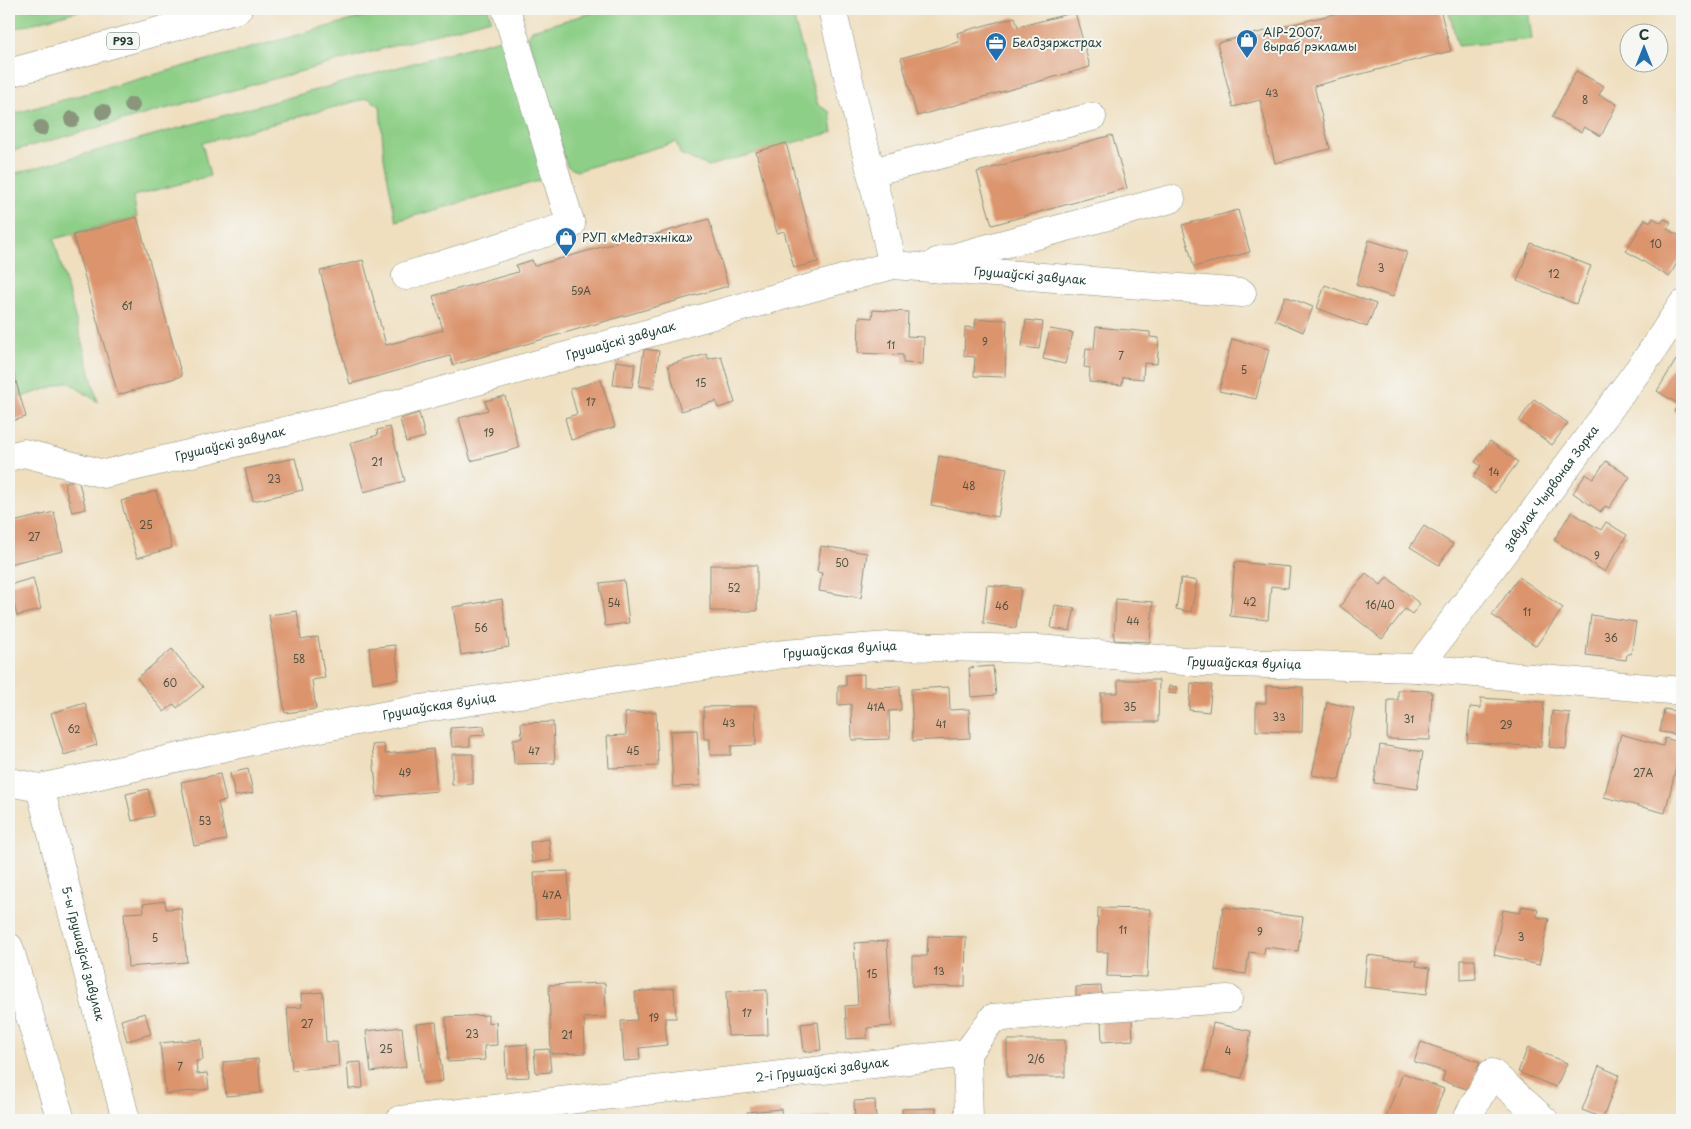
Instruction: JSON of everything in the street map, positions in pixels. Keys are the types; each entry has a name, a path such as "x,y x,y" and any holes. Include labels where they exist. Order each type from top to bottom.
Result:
{"street":[{"name":"Р93","path":"9,73 238,9"},
{"path":"406,276 571,225 506,9"},
{"path":"832,9 870,172 906,266 1171,199"},
{"path":"870,172 1092,118"},
{"name":"Грушаўскі завулак","path":"9,457 24,453 104,474 372,410 906,266 1242,293"},
{"name":"завулак Чырвоная Зорка","path":"1418,668 1650,354 1682,305"},
{"name":"Грушаўская вуліца","path":"9,782 40,788 248,742 413,710 784,654 889,646 1038,649 1196,662 1418,668 1682,690"},
{"name":"5-ы Грушаўскі завулак","path":"40,788 126,1120"},
{"path":"9,947 61,1120"},
{"path":"969,1120 967,1053 993,1018 1228,999"},
{"name":"2-і Грушаўскі завулак","path":"400,1120 967,1053"},
{"path":"1466,1120 1492,1073 1544,1120"}],"green space":[{"path":"9,9 85,9 9,30"},
{"path":"391,9 488,9 491,19 9,152 9,115"},
{"path":"605,9 791,9 818,105 830,112 833,132 708,166 680,154 676,142 576,171 567,166 528,37 532,30"},
{"path":"1448,9 1528,9 1532,39 1458,46"},
{"path":"500,39 507,43 549,178 396,221 384,158 380,106 368,98 202,143 210,176 133,196 137,217 54,239 98,402 68,382 21,397 9,355 9,175"}],"building":[{"path":"1354,9 1440,9 1451,51 1314,86 1330,149 1275,163 1260,100 1233,107 1217,43"},
{"name":"Белдзяржстрах","path":"1075,12 1090,67 917,116 901,58 959,42 957,33 1015,17 1018,27"},
{"path":"1576,71 1604,86 1599,95 1617,104 1601,136 1584,127 1581,132 1552,117"},
{"path":"1112,135 1127,188 992,225 977,172"},
{"path":"786,143 818,262 794,268 784,231 777,233 756,152"},
{"path":"1238,210 1250,252 1194,267 1182,225"},
{"path":"137,217 182,376 118,395 73,235"},
{"path":"1653,218 1661,223 1664,219 1671,222 1667,229 1682,237 1682,254 1669,277 1626,251 1645,219 1651,222"},
{"path":"709,219 728,286 453,365 450,356 350,384 320,271 363,260 386,345 443,330 433,296 518,272 516,265 532,260 534,266 616,243 614,237 627,233 629,242"},
{"path":"1369,240 1407,252 1393,297 1356,285"},
{"path":"1531,243 1591,266 1576,304 1517,281"},
{"path":"1325,285 1376,304 1367,327 1317,308"},
{"path":"1285,296 1313,307 1303,332 1275,320"},
{"path":"873,310 908,312 907,336 924,337 923,364 903,363 903,355 858,353 859,317 872,318"},
{"path":"976,319 1007,320 1005,377 974,376 975,357 964,356 965,327 975,328"},
{"path":"1026,320 1043,322 1039,349 1022,347"},
{"path":"1096,327 1150,332 1150,337 1159,338 1157,364 1144,363 1143,379 1123,377 1122,385 1089,382 1090,368 1084,367 1086,348 1094,349"},
{"path":"1050,329 1073,333 1065,364 1043,359"},
{"path":"1232,339 1269,349 1256,399 1219,391"},
{"path":"644,349 659,351 654,388 639,386"},
{"path":"707,354 708,359 721,356 735,403 718,408 716,401 681,411 668,365"},
{"path":"9,357 26,417 9,422"},
{"path":"1676,360 1682,364 1682,417 1674,411 1678,404 1657,391"},
{"path":"616,361 635,364 632,387 613,385"},
{"path":"601,380 615,427 571,440 565,418 577,414 570,389"},
{"path":"505,396 519,448 471,461 459,418 488,410 485,401"},
{"path":"1534,399 1568,423 1552,445 1519,421"},
{"path":"419,413 425,437 406,442 400,419"},
{"path":"390,427 405,481 364,492 350,443 378,435 377,430"},
{"path":"1490,441 1518,462 1495,493 1473,477 1481,466 1475,462"},
{"path":"939,456 1007,468 998,517 931,505"},
{"path":"295,458 303,490 253,501 245,469"},
{"path":"1606,461 1630,477 1609,508 1605,506 1601,512 1573,493 1586,474 1593,479"},
{"path":"78,479 86,509 72,512 64,483"},
{"path":"156,491 172,548 137,558 121,501"},
{"path":"54,512 63,551 9,564 9,523"},
{"path":"1571,512 1601,530 1606,522 1627,535 1605,572 1554,540"},
{"path":"1424,526 1453,544 1439,565 1410,547"},
{"path":"821,546 867,553 861,598 819,591 822,573 817,572"},
{"path":"1235,562 1290,567 1288,588 1271,586 1268,620 1230,616"},
{"path":"710,565 757,565 757,611 710,611"},
{"path":"1366,573 1381,585 1387,577 1420,604 1412,614 1405,609 1382,639 1340,606"},
{"path":"1519,577 1563,608 1536,646 1492,615"},
{"path":"33,578 41,609 17,616 9,585"},
{"path":"1181,578 1197,581 1191,612 1176,609"},
{"path":"624,580 629,623 605,626 600,583"},
{"path":"987,585 1021,588 1016,628 983,623"},
{"path":"502,599 509,647 461,655 453,607"},
{"path":"1116,599 1153,602 1150,642 1114,640"},
{"path":"1055,605 1075,608 1070,631 1051,628"},
{"path":"297,611 301,640 318,637 325,678 312,680 316,709 285,713 269,615"},
{"path":"1591,615 1636,622 1631,654 1627,654 1626,660 1586,655"},
{"path":"395,645 399,679 373,683 369,648"},
{"path":"172,649 203,687 177,708 174,704 164,712 137,678"},
{"path":"993,666 996,695 971,697 969,668"},
{"path":"864,674 864,687 900,686 901,710 889,711 890,739 852,740 851,704 838,705 838,686 846,686 846,675"},
{"path":"1118,680 1159,680 1158,722 1101,722 1101,693 1118,693"},
{"path":"1191,683 1212,685 1209,712 1189,710"},
{"path":"1169,686 1177,687 1176,694 1168,693"},
{"path":"1266,686 1303,687 1302,732 1256,731 1256,703 1266,703"},
{"path":"949,687 950,710 969,709 970,738 913,741 911,689"},
{"path":"1398,690 1432,691 1430,740 1387,739 1388,700 1398,700"},
{"path":"1481,698 1544,702 1541,747 1467,742 1470,707 1481,708"},
{"path":"1327,702 1354,708 1339,780 1312,775"},
{"path":"85,703 97,745 64,755 51,713"},
{"path":"755,706 756,745 731,746 731,755 710,755 710,739 704,739 703,707"},
{"path":"1664,709 1682,712 1682,735 1660,732"},
{"path":"1552,711 1570,713 1566,749 1549,747"},
{"path":"656,712 658,766 609,768 607,736 626,735 625,713"},
{"path":"553,722 555,763 514,764 513,739 522,738 521,723"},
{"path":"484,726 485,735 470,736 470,746 452,747 450,728"},
{"path":"697,730 700,786 673,787 670,731"},
{"path":"1621,734 1663,746 1665,738 1682,743 1665,813 1604,797"},
{"path":"384,744 385,754 433,749 437,791 377,797 372,745"},
{"path":"1380,745 1423,752 1417,789 1374,783"},
{"path":"452,754 473,754 473,784 452,785"},
{"path":"248,769 253,793 235,796 230,773"},
{"path":"220,774 226,801 218,802 226,840 194,846 181,782"},
{"path":"148,789 154,816 132,821 126,794"},
{"path":"549,839 551,860 532,863 530,842"},
{"path":"568,871 570,917 536,919 534,872"},
{"path":"165,901 166,909 181,908 187,962 128,967 124,913 144,912 143,904"},
{"path":"1522,906 1538,909 1537,917 1549,919 1539,965 1494,955 1503,910 1520,913"},
{"path":"1223,907 1303,917 1298,951 1265,947 1264,954 1249,952 1246,974 1215,970"},
{"path":"1098,908 1150,909 1147,977 1107,976 1108,952 1097,952"},
{"path":"928,936 966,937 965,987 912,986 912,956 927,956"},
{"path":"887,941 892,1026 867,1028 867,1038 847,1039 845,1006 858,1005 854,943"},
{"path":"1367,955 1417,961 1416,966 1430,968 1427,994 1364,987"},
{"path":"1461,960 1475,960 1476,979 1461,980"},
{"path":"605,983 606,1017 584,1018 585,1053 551,1054 549,985"},
{"path":"1101,986 1102,997 1076,998 1076,987"},
{"path":"674,988 676,1018 665,1018 667,1045 639,1048 640,1060 624,1061 621,1021 637,1020 635,992"},
{"path":"767,990 768,1035 728,1036 726,992"},
{"path":"323,992 326,1042 337,1041 339,1066 292,1070 287,1008 302,1007 301,994"},
{"path":"145,1013 151,1034 127,1041 121,1020"},
{"path":"488,1015 488,1023 496,1022 497,1045 484,1046 485,1060 448,1062 446,1017"},
{"path":"1132,1019 1133,1040 1102,1042 1101,1021"},
{"path":"436,1022 443,1081 423,1083 416,1024"},
{"path":"818,1022 821,1050 804,1052 801,1024"},
{"path":"1213,1023 1251,1031 1242,1078 1204,1071"},
{"path":"402,1027 406,1067 371,1072 366,1031"},
{"path":"201,1039 203,1060 196,1061 197,1074 207,1073 209,1089 166,1094 160,1043"},
{"path":"1007,1040 1065,1040 1065,1077 1007,1077"},
{"path":"1421,1042 1480,1062 1470,1090 1442,1081 1445,1072 1414,1062"},
{"path":"527,1044 529,1077 506,1078 505,1046"},
{"path":"1528,1047 1567,1063 1556,1087 1518,1072"},
{"path":"549,1049 551,1072 536,1073 534,1050"},
{"path":"258,1059 261,1093 226,1096 223,1062"},
{"path":"361,1062 363,1088 349,1089 347,1063"},
{"path":"1599,1066 1619,1075 1603,1118 1582,1110"},
{"path":"1403,1073 1444,1089 1432,1120 1385,1120"},
{"path":"875,1100 876,1120 855,1120 854,1101"},
{"path":"936,1108 936,1120 902,1120 902,1109"},
{"path":"781,1109 782,1120 747,1120 747,1112"},
{"path":"1620,1115 1642,1119 1642,1120 1619,1120"},
{"path":"831,1116 831,1120 800,1120 800,1119"},
{"path":"1092,1118 1092,1120 1048,1120 1048,1119"}],"place":[{"name":"АІР-2007, выраб рэкламы","path":"1247,59"},
{"name":"Белдзяржстрах","path":"996,62"},
{"name":"РУП «Медтэхніка»","path":"566,257"}]}
